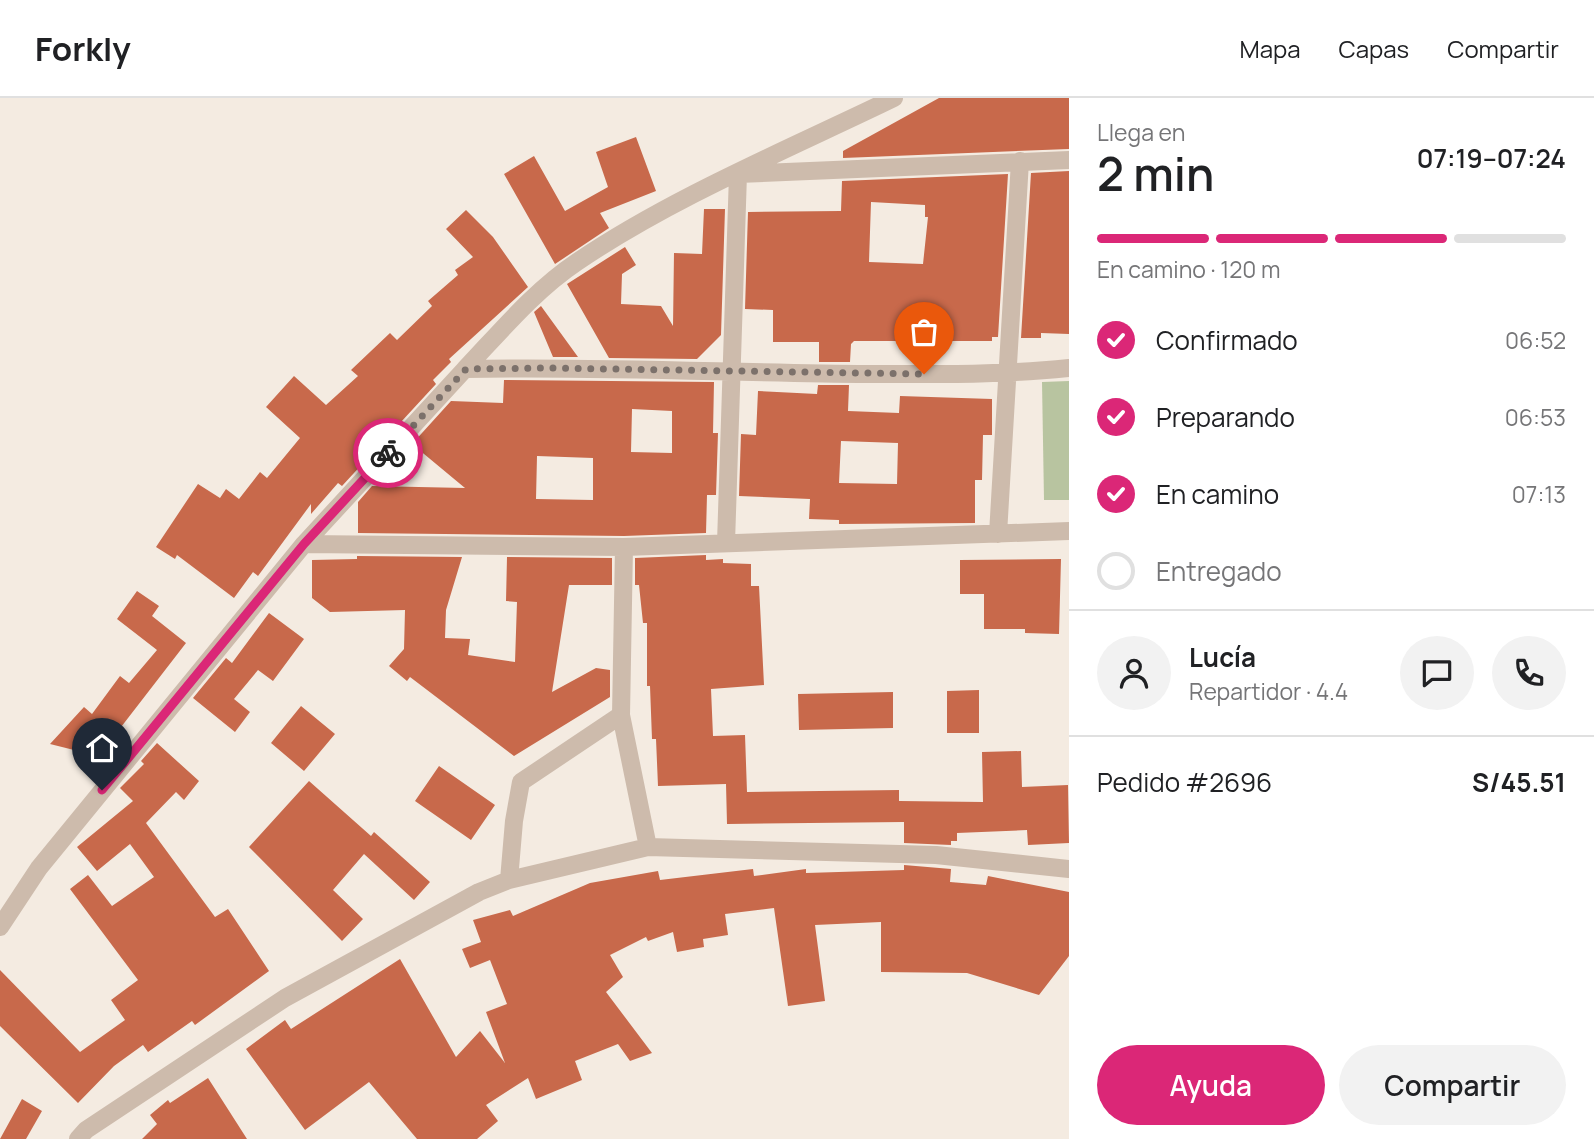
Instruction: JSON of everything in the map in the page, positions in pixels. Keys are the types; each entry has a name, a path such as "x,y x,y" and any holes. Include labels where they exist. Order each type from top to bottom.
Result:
{"street":[{"path":"0,927 40,868 304,544 518,313 575,263 644,222 894,98"},
{"path":"737,174 1069,160"},
{"path":"998,534 1020,161"},
{"path":"726,543 737,174"},
{"path":"466,369 1007,374 1069,368"},
{"path":"304,544 624,547 1069,531"},
{"path":"624,547 621,715 648,847"},
{"path":"509,880 513,821 521,782 621,715"},
{"path":"87,1136 285,998 479,892 509,880 648,847 936,855 1069,869"}],"green space":[{"path":"1069,381 1069,500 1044,500 1042,382"}],"building":[{"path":"939,98 1069,98 1069,149 843,158 843,151"},
{"path":"636,137 656,191 600,213 609,228 555,264 504,174 534,156 565,211 608,187 596,152"},
{"path":"1069,171 1069,334 1041,333 1041,338 1021,338 1031,173"},
{"path":"1008,174 998,337 992,337 992,341 854,341 851,344 850,362 819,362 819,342 773,342 773,310 745,309 748,212 841,211 842,181","holes":["871,202 925,205 925,217 928,217 923,264 869,262"]},
{"path":"704,209 725,209 721,335 697,359 609,358 567,284 625,247 636,265 622,274 621,304 661,306 673,326 674,253 702,254"},
{"path":"466,210 493,237 528,287 449,359 451,362 433,380 436,384 342,486 338,483 311,514 311,504 258,576 253,572 234,598 177,555 175,559 156,547 198,484 220,498 226,489 239,499 260,472 267,478 300,438 266,407 294,376 326,405 358,376 351,370 390,333 397,340 432,306 428,301 458,275 455,270 473,257 446,229"},
{"path":"541,306 578,357 553,357 534,312"},
{"path":"504,380 714,382 713,433 718,433 716,495 707,495 706,533 624,536 358,533 358,502 372,486 465,488 412,444 451,401 503,403","holes":["632,409 672,411 672,453 631,452","537,456 593,458 593,500 536,499"]},
{"path":"818,385 849,385 848,411 899,413 900,396 992,399 992,435 983,435 982,480 975,480 975,523 839,524 839,520 809,519 810,499 739,496 741,434 756,435 758,391 817,394","holes":["841,441 898,443 897,484 839,483"]},
{"path":"706,555 706,560 723,559 723,563 751,564 751,586 759,586 764,685 711,689 713,736 745,735 747,792 899,790 899,801 983,802 982,752 1021,751 1022,787 1068,785 1069,843 1028,845 1027,830 957,833 957,841 951,841 951,845 904,843 904,822 727,824 726,784 658,786 656,739 652,739 650,686 647,686 647,623 643,623 639,585 635,585 635,558"},
{"path":"357,556 462,557 446,610 445,638 470,639 468,655 515,662 517,602 506,601 507,557 612,558 612,585 569,585 552,692 596,668 610,670 610,697 514,756 410,677 407,681 389,666 404,649 405,610 330,612 312,598 312,560 357,559"},
{"path":"1061,559 1059,634 1025,633 1025,629 984,629 984,594 960,594 960,560"},
{"path":"137,591 159,606 152,616 186,643 118,731 94,755 50,744 84,707 92,714 120,676 129,683 157,650 117,619"},
{"path":"269,613 304,639 273,681 258,670 234,699 250,712 235,732 193,698 226,658 232,663"},
{"path":"979,690 979,733 947,733 947,691"},
{"path":"893,692 893,728 799,730 798,694"},
{"path":"301,706 335,734 304,771 271,743"},
{"path":"157,743 199,781 184,800 176,792 146,823 215,917 228,909 269,971 195,1025 192,1021 148,1052 143,1045 114,1066 78,1103 0,1026 0,970 80,1052 125,1020 111,1000 138,980 70,889 88,875 112,906 154,877 130,844 97,871 77,847 133,801 120,788 144,764 141,761"},
{"path":"439,766 495,805 471,840 415,801"},
{"path":"309,781 371,836 374,832 430,882 414,900 364,854 333,890 363,919 342,941 249,847"},
{"path":"904,865 951,869 950,882 986,885 988,876 1069,892 1069,956 1039,995 967,973 881,972 881,922 815,925 825,1001 788,1006 774,908 725,914 728,935 703,939 704,947 677,952 673,932 648,941 646,937 610,955 623,977 606,992 652,1053 630,1061 618,1044 575,1061 582,1080 536,1099 528,1078 486,1105 498,1121 477,1139 417,1139 369,1082 305,1130 246,1049 285,1020 291,1029 400,959 456,1057 480,1031 505,1063 486,1012 507,1004 490,960 470,968 462,949 481,942 473,920 510,910 513,916 590,883 658,871 660,880 753,869 754,876 806,869 806,873 904,870"},
{"path":"208,1078 247,1139 142,1139 157,1124 150,1115 168,1100 170,1103"},
{"path":"22,1099 42,1111 26,1139 0,1139"}],"way so far":[{"path":"388,453 466,369 924,374"}],"route":[{"path":"102,790 304,544 388,453"}]}
